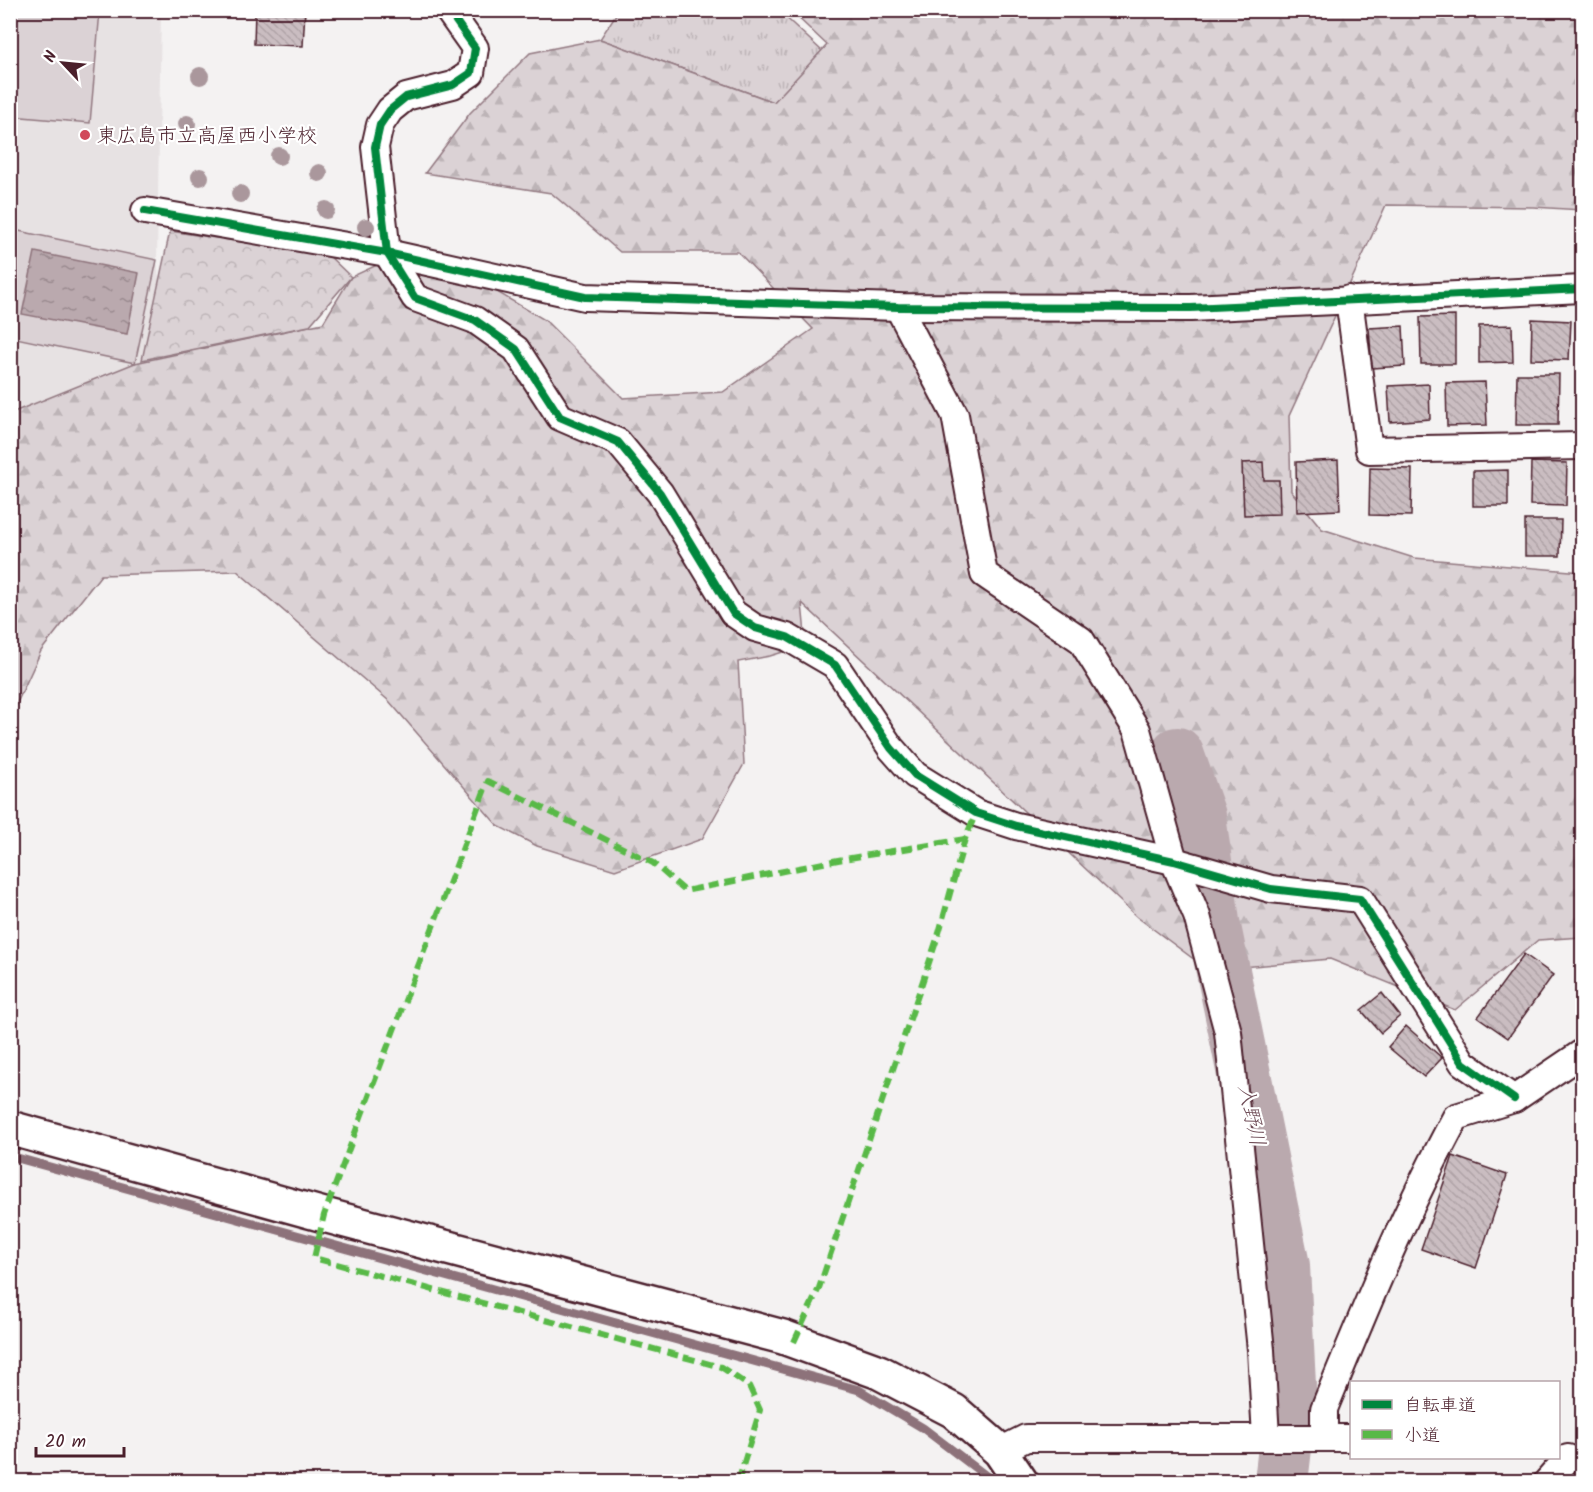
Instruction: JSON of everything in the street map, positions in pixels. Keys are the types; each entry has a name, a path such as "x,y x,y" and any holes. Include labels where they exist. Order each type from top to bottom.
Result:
{"street":[{"path":"448,10 475,48 471,72 453,85 406,97 390,110 380,125 375,147 387,253 415,298 475,320 516,349 560,417 618,442 660,493 733,613 755,628 788,638 834,665 891,748 915,775 976,813 1016,826 1174,861 1271,890 1360,899 1463,1063 1514,1100"},
{"path":"145,211 387,253 585,297 898,307 1191,308 1582,289"},
{"path":"1349,300 1369,450 1582,446"},
{"path":"898,307 955,415 984,574 1081,640 1137,730 1174,861 1197,916 1228,1032 1259,1328 1266,1437"},
{"path":"1324,1437 1324,1409 1387,1256 1424,1177 1456,1117 1514,1100 1582,1053"},
{"path":"10,1128 783,1337 879,1372 954,1411 1000,1451 1021,1482"},
{"path":"1000,1451 1026,1438 1350,1438"},
{"path":"1547,1482 1570,1459"}],"shaded area":[{"name":"東広島市立高屋西小学校","path":"10,11 161,11 157,260 160,290 130,403 11,410"}],"green space":[{"path":"10,11 100,11 90,123 11,116"},
{"path":"618,11 779,11 822,51 774,102 600,39"},
{"path":"791,11 1582,11 1582,210 1386,205 1289,416 1291,491 1322,529 1414,558 1582,572 1582,937 1538,940 1455,1010 1330,959 1242,967 1199,963 1137,917 802,603 806,645 770,656 738,662 744,764 702,839 615,870 537,846 498,826 389,701 237,571 101,575 41,651 11,716 11,413 135,363 323,323 351,277 418,246 545,320 623,398 723,392 813,329 738,252 620,252 551,193 425,173 470,113 530,53 600,39 774,102 827,45"},
{"path":"14,230 157,260 135,363 11,337 10,245"},
{"path":"170,231 328,255 351,277 309,326 142,360"}],"water":[{"path":"35,252 139,273 127,334 22,314"}],"building":[{"path":"255,10 305,10 303,46 254,44"},
{"path":"1455,316 1455,364 1421,364 1420,317"},
{"path":"1532,319 1571,321 1569,360 1531,359"},
{"path":"1512,325 1513,362 1479,363 1479,326"},
{"path":"1403,326 1405,366 1372,368 1369,328"},
{"path":"1517,374 1559,374 1558,425 1516,425"},
{"path":"1579,375 1582,375 1582,424 1577,424"},
{"path":"1485,382 1487,425 1447,426 1446,383"},
{"path":"1429,384 1430,419 1390,422 1388,386"},
{"path":"1338,460 1340,510 1297,512 1296,462"},
{"path":"1263,462 1264,480 1279,480 1280,514 1244,515 1242,463"},
{"path":"1531,462 1567,463 1566,506 1530,505"},
{"path":"1370,468 1412,469 1411,516 1369,515"},
{"path":"1508,470 1508,506 1473,506 1473,471"},
{"path":"1525,520 1561,520 1560,556 1525,556"},
{"path":"1524,954 1553,975 1508,1038 1478,1017"},
{"path":"1382,993 1400,1016 1381,1033 1361,1010"},
{"path":"1406,1026 1442,1058 1424,1077 1388,1047"},
{"path":"1453,1156 1507,1175 1476,1268 1421,1249"}],"waterway":[{"name":"入野川","path":"1177,754 1199,816 1213,922 1283,1266 1290,1405 1281,1482"},
{"path":"10,1156 859,1390 923,1428 994,1482"}],"marked path":[{"path":"738,1482 760,1410 749,1386 721,1367 314,1258 324,1215 488,781 653,863 685,891 838,860 965,839"},
{"path":"794,1342 819,1288 939,933 965,839 976,813"}],"cycle path":[{"path":"448,10 475,48 471,73 453,85 406,97 390,110 380,125 375,147 387,253 415,298 475,320 516,349 560,417 618,442 660,493 733,613 755,628 787,637 835,665 891,748 915,775 976,813 1016,826 1174,861 1271,889 1360,899 1463,1063 1514,1099"},
{"path":"145,211 387,253 585,297 898,307 1191,308 1582,289"}],"place":[{"name":"東広島市立高屋西小学校","path":"85,135"}]}
